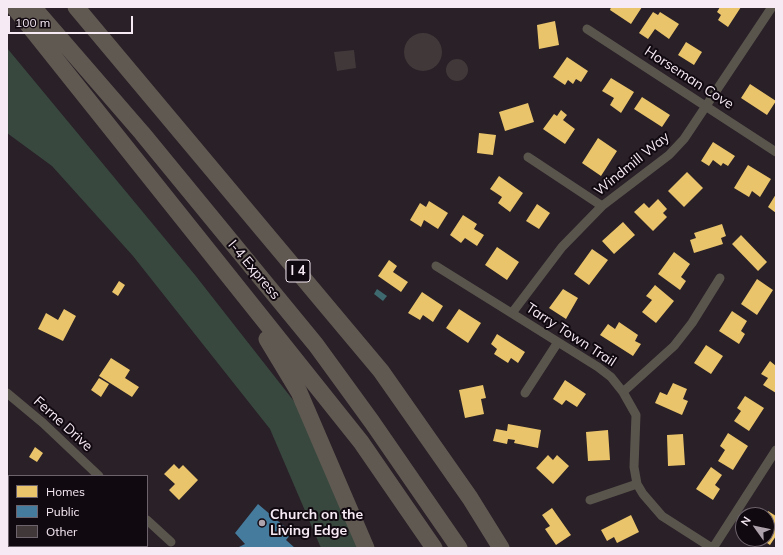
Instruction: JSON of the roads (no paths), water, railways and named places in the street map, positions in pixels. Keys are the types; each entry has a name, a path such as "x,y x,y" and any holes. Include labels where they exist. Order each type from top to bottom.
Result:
{"highway":[{"path":"14,7 361,442 434,548"},
{"name":"I-4 Express","path":"30,7 39,14 142,133 316,345 372,422 459,548"},
{"name":"I 4","path":"76,7 381,372 466,492 501,548"},
{"path":"184,220 196,245 255,318 299,392 366,548"}],"street":[{"name":"Windmill Way","path":"512,313 562,246 602,206 669,155 684,139 707,107 772,7"},
{"name":"Horseman Cove","path":"586,29 776,152"},
{"path":"528,157 602,206"},
{"name":"Tarry Town Trail","path":"436,266 598,367 611,377 623,392 636,415 634,467 637,484 643,494 662,516 712,548"},
{"path":"623,392 674,346 692,323 720,278"},
{"path":"525,393 558,342"},
{"name":"Ferne Drive","path":"7,393 43,423 98,475"},
{"path":"712,548 776,450"},
{"path":"590,500 637,484"},
{"path":"148,521 171,542"}],"water":[{"path":"377,289 387,296 383,301 374,294"}],"place":[{"name":"Church on the Living Edge","path":"262,523"}]}
